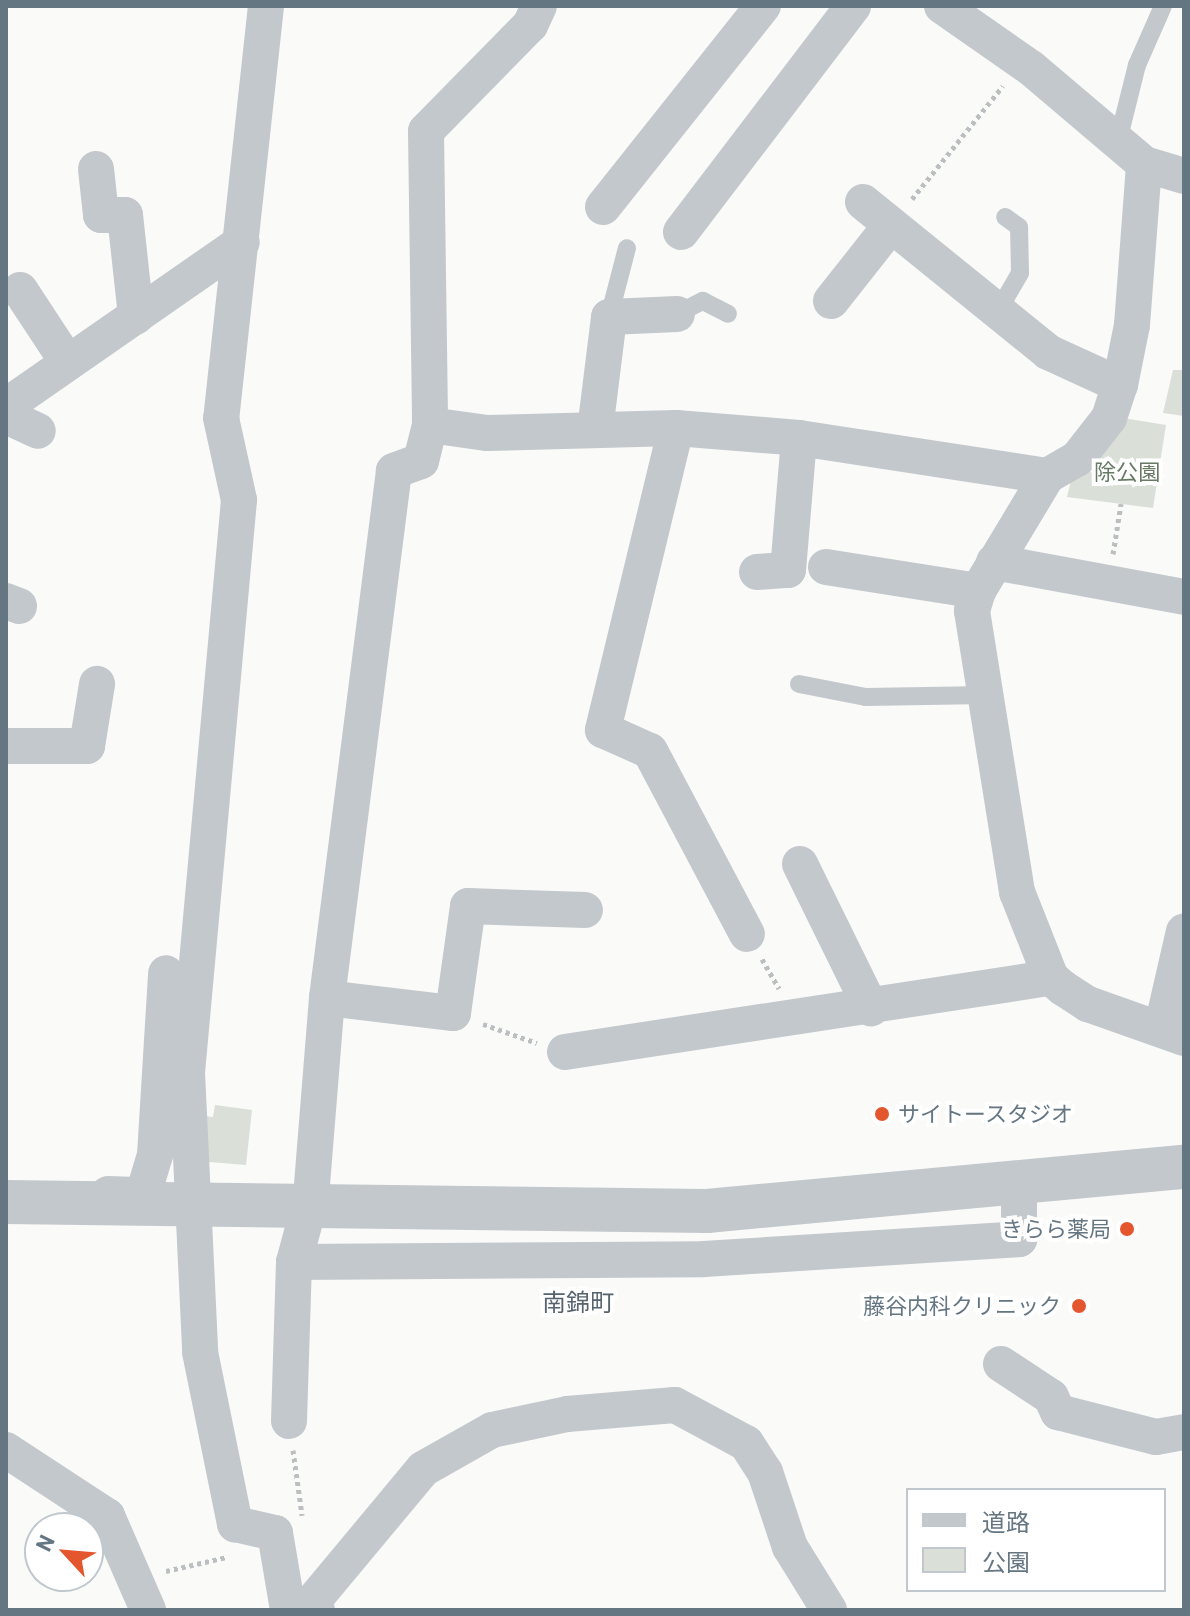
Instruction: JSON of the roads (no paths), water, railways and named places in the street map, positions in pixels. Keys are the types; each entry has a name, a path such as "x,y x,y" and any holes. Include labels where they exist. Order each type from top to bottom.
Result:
{"street":[{"path":"266,6 221,418 239,500 187,1072 200,1352 235,1524 275,1533 288,1610"},
{"path":"289,1421 294,1262 311,1199 327,998 394,471 421,461 430,425 426,131 530,25 539,6"},
{"path":"603,207 763,6"},
{"path":"681,232 853,6"},
{"path":"942,6 1031,68 1131,152 1184,176"},
{"path":"1131,152 1132,325 1120,385 1109,418 1077,459 1047,476 986,576 972,611 1017,892 1051,978 1088,1004 1173,1033 1184,931"},
{"path":"96,169 101,215 125,215 136,316"},
{"path":"863,202 1048,352 1120,385"},
{"path":"831,301 891,225"},
{"path":"6,406 242,242"},
{"path":"20,290 68,363"},
{"path":"595,430 609,317 677,314"},
{"path":"430,425 487,433 676,428 799,438 1047,476"},
{"path":"676,428 599,745 650,751 747,934"},
{"path":"757,572 788,570 799,438"},
{"path":"826,567 1108,583 1184,597"},
{"path":"6,746 87,746 97,684"},
{"path":"800,864 871,1008"},
{"path":"327,998 453,1013 468,906 585,910"},
{"path":"6,1192 143,1195 155,1155 166,973"},
{"path":"565,1052 797,1020 1051,978"},
{"path":"6,1202 707,1211 1184,1167"},
{"path":"294,1262 704,1259 1019,1239 1019,1183"},
{"path":"194,1199 311,1199"},
{"path":"1001,1364 1051,1397 1058,1412 1156,1437 1184,1432"},
{"path":"317,1610 314,1600 423,1469 492,1430 567,1414 675,1405 746,1443 765,1472 790,1547 829,1610"},
{"path":"6,1450 107,1516 148,1610"}],"lane":[{"path":"1131,152 1137,65 1163,6"},
{"path":"998,311 1020,273 1019,227 1005,217"},
{"path":"609,317 627,248"},
{"path":"677,314 703,301 728,314"},
{"path":"799,684 866,697 986,695"}],"place":[{"name":"サイトースタジオ","path":"882,1114"},
{"name":"きらら薬局","path":"1127,1229"},
{"name":"藤谷内科クリニック","path":"1079,1306"}],"district":[{"name":"南錦町","path":"578,1302"}],"park label":[{"name":"除公園","path":"1127,472"}]}
